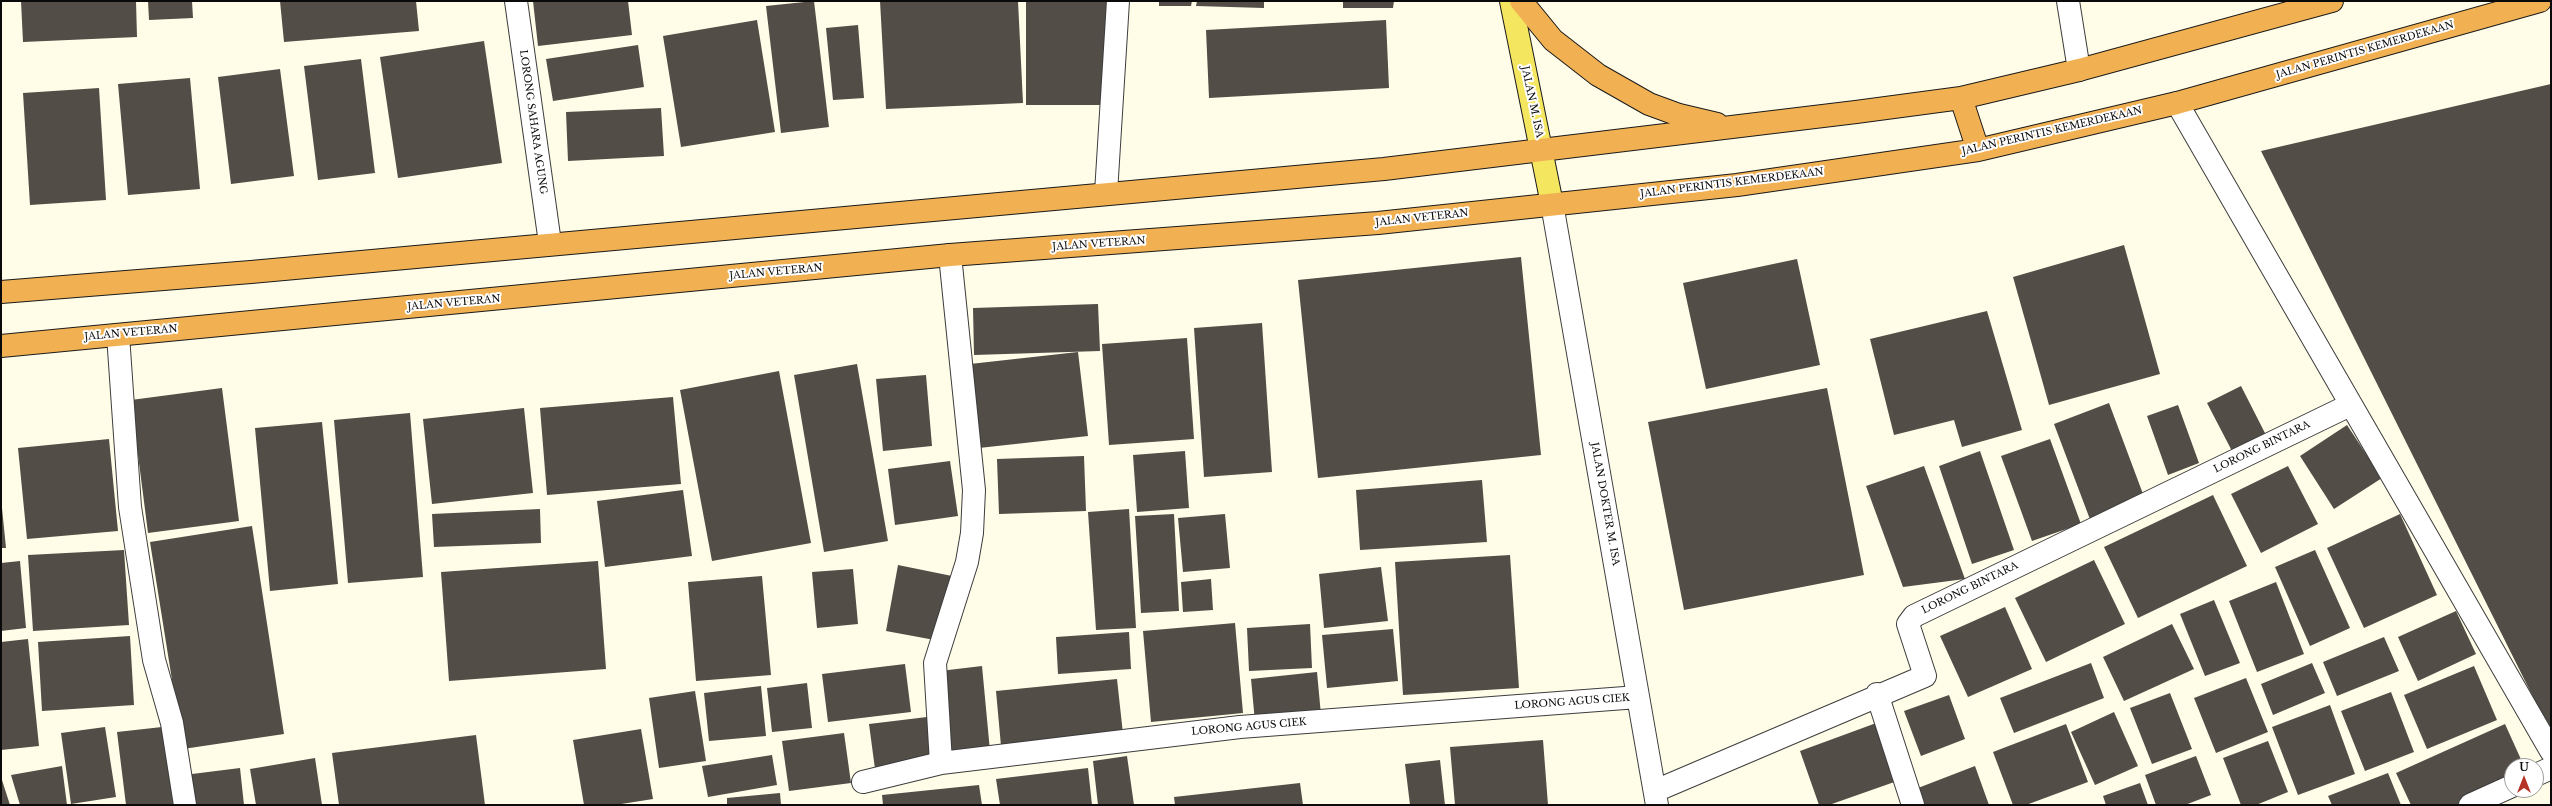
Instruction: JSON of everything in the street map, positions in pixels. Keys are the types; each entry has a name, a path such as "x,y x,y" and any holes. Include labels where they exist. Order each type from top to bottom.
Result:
{"highway":[{"path":"1521,1 1554,40 1598,75 1649,104 1679,115 1730,127"},
{"path":"1,292 243,272 550,243 1384,169 1543,151 1961,98 2079,70 2332,1"},
{"name":"JALAN PERINTIS KEMERDEKAAN","path":"1552,204 1737,185 1978,150 2177,102 2540,1"},
{"path":"1961,98 1978,150"},
{"name":"JALAN VETERAN","path":"1,346 950,255 1378,223 1552,204"}],"main road":[{"name":"JALAN M. ISA","path":"1511,1 1543,151 1552,204"}],"street":[{"name":"LORONG SAHARA AGUNG","path":"516,1 550,243"},
{"path":"1106,193 1118,1"},
{"path":"2068,1 2079,70"},
{"path":"2177,102 2350,405 2551,751"},
{"name":"JALAN DOKTER M. ISA","path":"1552,204 1656,798"},
{"path":"941,763 935,663 967,562 972,533 974,490 950,255"},
{"path":"118,335 130,507 154,660 172,723 185,805"},
{"name":"LORONG BINTARA","path":"1656,798 1877,694 1925,676 1908,624 1914,616 2350,405"},
{"path":"1877,694 1913,805"},
{"name":"LORONG AGUS CIEK","path":"863,782 941,763 1240,727 1638,697"},
{"path":"2470,805 2504,790"}],"building":[{"path":"21,1 136,1 137,37 23,42"},
{"path":"148,1 192,1 193,18 149,20"},
{"path":"280,1 416,1 419,31 284,42"},
{"path":"533,1 628,1 632,35 538,46"},
{"path":"814,1 829,127 781,133 766,6"},
{"path":"880,1 1018,1 1023,103 886,109"},
{"path":"1026,1 1110,1 1110,105 1026,105"},
{"path":"1159,1 1192,1 1191,6 1159,6"},
{"path":"1197,1 1264,1 1264,8 1196,6"},
{"path":"1343,1 1394,1 1393,8 1343,8"},
{"path":"757,20 775,132 681,147 663,36"},
{"path":"1386,20 1389,88 1209,98 1206,30"},
{"path":"858,25 864,98 833,100 826,28"},
{"path":"484,41 502,163 398,178 380,57"},
{"path":"638,45 644,87 553,101 546,59"},
{"path":"361,59 375,173 318,180 304,66"},
{"path":"280,69 294,176 231,184 218,77"},
{"path":"190,78 200,189 128,195 118,84"},
{"path":"2551,84 2551,733 2261,151"},
{"path":"99,88 106,200 30,205 23,93"},
{"path":"661,108 664,156 568,161 566,112"},
{"path":"2124,245 2160,374 2049,405 2013,277"},
{"path":"1521,257 1541,455 1318,478 1298,280"},
{"path":"1797,259 1820,365 1706,389 1683,283"},
{"path":"1098,304 1100,351 974,355 973,308"},
{"path":"1987,311 2022,430 1962,447 1954,420 1894,435 1870,339"},
{"path":"1262,323 1272,472 1204,477 1194,328"},
{"path":"1187,338 1194,439 1109,445 1102,344"},
{"path":"1078,352 1088,436 979,448 970,364"},
{"path":"857,364 888,541 824,552 794,375"},
{"path":"779,371 811,543 712,561 680,390"},
{"path":"926,375 932,446 883,451 876,379"},
{"path":"2241,386 2267,437 2233,453 2207,403"},
{"path":"222,388 239,521 148,533 131,400"},
{"path":"1827,388 1864,575 1684,610 1648,422"},
{"path":"673,397 681,484 547,495 540,408"},
{"path":"2109,403 2146,502 2091,522 2054,424"},
{"path":"2178,405 2199,463 2168,475 2147,416"},
{"path":"524,408 533,493 432,504 423,419"},
{"path":"410,413 423,577 348,583 334,420"},
{"path":"322,422 338,584 270,591 255,428"},
{"path":"2347,425 2382,478 2334,509 2300,456"},
{"path":"109,439 118,531 27,539 18,448"},
{"path":"2050,439 2081,524 2032,541 2001,456"},
{"path":"1185,451 1189,508 1137,512 1133,455"},
{"path":"1980,451 2014,550 1972,564 1939,466"},
{"path":"1084,456 1086,511 999,514 997,459"},
{"path":"950,461 958,516 895,525 888,469"},
{"path":"1924,466 1965,579 1903,587 1866,486"},
{"path":"2288,466 2318,524 2261,553 2231,494"},
{"path":"1482,480 1487,542 1360,550 1356,490"},
{"path":"683,490 692,556 605,567 597,501"},
{"path":"2213,495 2247,566 2138,618 2104,547"},
{"path":"1,498 6,548 1,548"},
{"path":"540,509 541,543 434,547 432,514"},
{"path":"1129,509 1136,628 1096,630 1088,512"},
{"path":"1174,514 1179,611 1141,613 1135,516"},
{"path":"1225,514 1230,568 1183,572 1178,518"},
{"path":"2400,514 2437,595 2364,628 2327,548"},
{"path":"252,526 284,734 183,749 150,542"},
{"path":"124,550 129,625 33,631 28,555"},
{"path":"2315,550 2350,628 2310,646 2275,567"},
{"path":"1510,555 1519,688 1403,695 1395,562"},
{"path":"2094,560 2125,624 2046,662 2015,598"},
{"path":"20,561 26,628 1,631 1,563"},
{"path":"598,561 606,669 449,681 441,572"},
{"path":"898,565 952,576 940,641 886,631"},
{"path":"1381,567 1388,621 1324,628 1319,574"},
{"path":"853,569 858,624 817,628 812,572"},
{"path":"762,576 771,675 696,681 688,582"},
{"path":"1211,579 1213,610 1183,612 1181,582"},
{"path":"2276,582 2304,654 2257,672 2229,601"},
{"path":"2214,600 2240,663 2205,676 2180,614"},
{"path":"2005,607 2032,669 1968,697 1940,636"},
{"path":"2456,611 2476,654 2418,681 2398,637"},
{"path":"1235,623 1243,713 1151,722 1143,631"},
{"path":"1310,624 1312,668 1249,671 1247,628"},
{"path":"2172,624 2194,669 2124,701 2103,657"},
{"path":"1393,629 1398,681 1327,688 1322,635"},
{"path":"1129,632 1131,669 1058,674 1056,637"},
{"path":"130,636 134,705 42,711 38,642"},
{"path":"2384,637 2399,671 2337,696 2323,662"},
{"path":"28,639 39,746 1,750 1,642"},
{"path":"2091,663 2104,698 2014,733 2000,698"},
{"path":"2312,663 2325,693 2273,715 2261,684"},
{"path":"905,664 911,712 828,722 822,674"},
{"path":"982,666 990,751 949,756 940,671"},
{"path":"2474,666 2497,720 2427,749 2404,695"},
{"path":"1317,672 1321,715 1255,722 1251,679"},
{"path":"2246,678 2268,732 2216,753 2194,698"},
{"path":"1117,679 1123,734 1001,746 996,691"},
{"path":"807,683 812,728 772,732 767,688"},
{"path":"761,686 766,736 709,741 704,693"},
{"path":"695,691 706,761 659,768 649,698"},
{"path":"2391,692 2414,752 2365,771 2341,711"},
{"path":"2170,693 2192,749 2152,764 2130,708"},
{"path":"1949,695 1965,739 1921,756 1904,711"},
{"path":"2330,705 2355,774 2298,795 2272,727"},
{"path":"2114,712 2138,766 2095,785 2071,732"},
{"path":"927,717 933,762 875,769 869,724"},
{"path":"1879,722 1900,780 1829,805 1819,805 1800,751"},
{"path":"2066,724 2088,782 2026,805 2013,805 1993,752"},
{"path":"2505,724 2520,758 2504,758 2504,789 2469,805 2411,805 2396,773"},
{"path":"171,726 180,805 126,805 117,732"},
{"path":"105,727 116,797 71,804 61,733"},
{"path":"641,729 653,799 615,805 584,805 573,740"},
{"path":"844,733 851,783 789,791 782,741"},
{"path":"476,735 485,805 339,805 332,753"},
{"path":"1543,740 1548,805 1455,805 1450,747"},
{"path":"2268,741 2288,792 2256,805 2241,805 2223,758"},
{"path":"772,755 777,785 708,797 702,766"},
{"path":"1127,756 1134,805 1098,805 1093,761"},
{"path":"2196,756 2211,795 2185,805 2156,805 2145,775"},
{"path":"315,758 322,805 256,805 250,769"},
{"path":"1440,760 1445,805 1410,805 1405,764"},
{"path":"62,766 67,805 20,805 11,775"},
{"path":"1975,766 1989,805 1924,805 1918,788"},
{"path":"240,768 244,805 187,805 184,775"},
{"path":"1088,768 1092,805 1000,805 996,779"},
{"path":"2388,773 2401,805 2332,805 2328,796"},
{"path":"1,777 10,805 1,805"},
{"path":"1300,783 1303,805 1175,805 1174,797"},
{"path":"2140,783 2148,805 2106,805 2103,796"},
{"path":"979,785 982,805 883,805 882,795"},
{"path":"780,793 781,805 727,805 727,798"}]}
